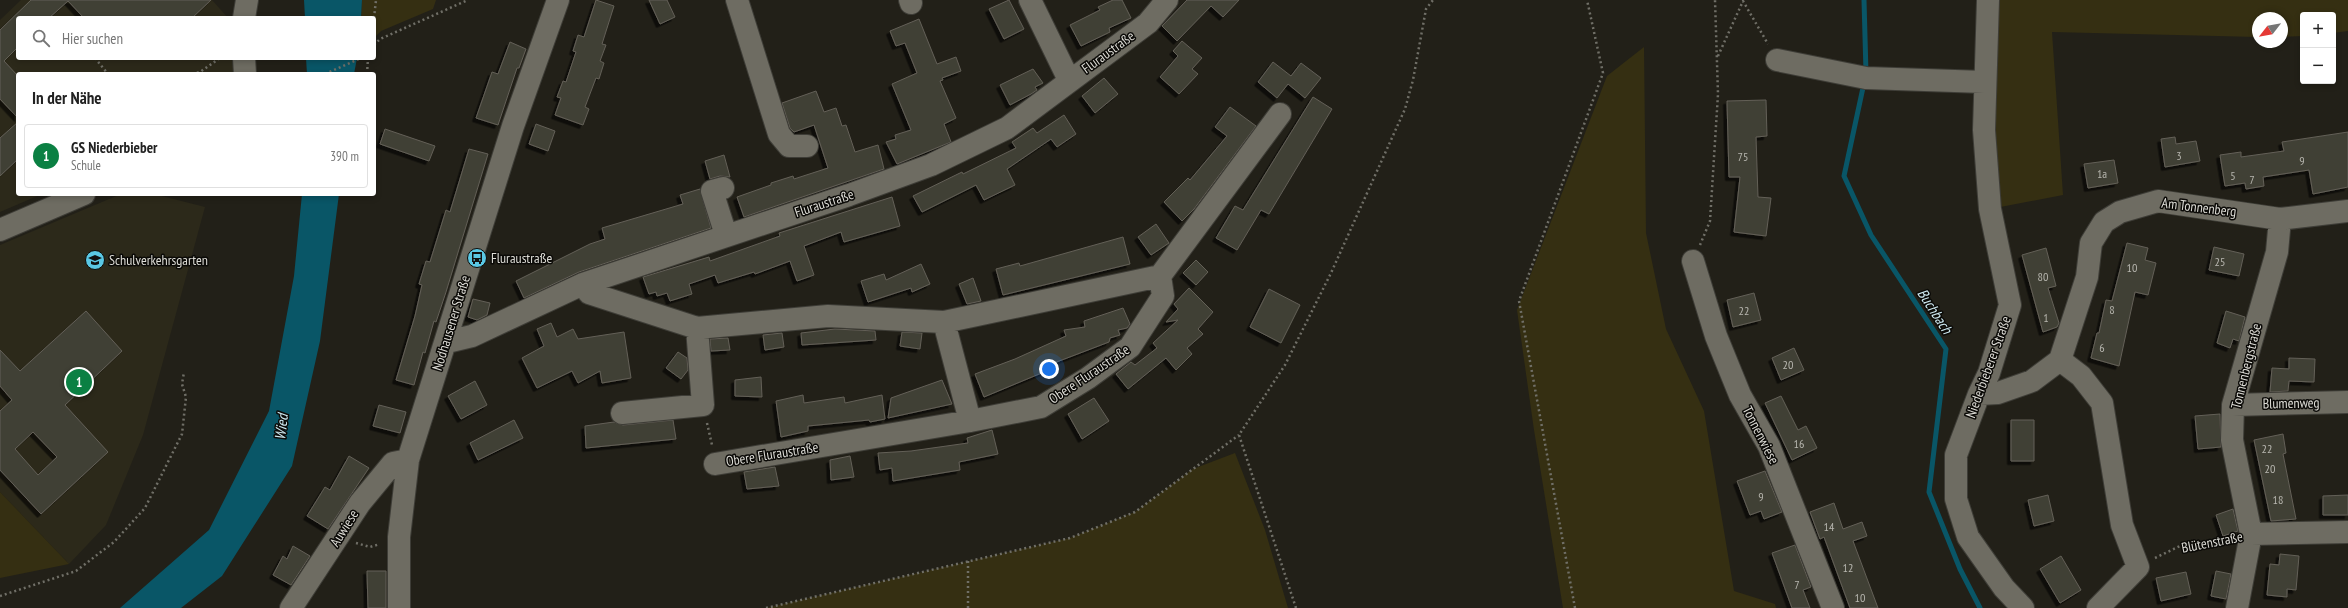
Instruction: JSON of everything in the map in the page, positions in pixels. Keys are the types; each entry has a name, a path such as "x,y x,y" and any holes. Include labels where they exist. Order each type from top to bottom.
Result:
{"street":[{"path":"244,16 247,0"},
{"name":"Nodhausener Straße","path":"399,608 399,537 408,460 447,342 513,126 558,0"},
{"path":"737,0 779,134 789,146 808,146"},
{"path":"1030,0 1069,80"},
{"name":"Fluraustraße","path":"447,342 472,336 583,284 849,195 932,165 1008,128 1069,80 1148,23 1167,0"},
{"name":"Niederbieberer Straße","path":"1988,0 1984,82 1984,130 1990,209 2010,305 1989,372 1956,455 1956,499 1968,537 2004,588 2023,608"},
{"path":"244,60 245,72"},
{"path":"1776,60 1866,78 1984,82"},
{"path":"583,284 589,294 697,328 828,316 944,322 1160,276 1280,114"},
{"path":"723,188 712,191 726,235"},
{"path":"0,230 79,196"},
{"name":"Am Tonnenberg","path":"2060,360 2087,277 2091,243 2104,222 2120,212 2158,201 2280,219 2348,211"},
{"name":"Tonnenbergstraße","path":"2237,608 2251,534 2232,440 2233,405 2277,252 2280,219"},
{"name":"Tonnenwiese","path":"1693,262 1716,336 1740,396 1769,446 1834,608"},
{"name":"Obere Fluraustraße","path":"716,464 970,421 1041,407 1088,378 1130,348 1163,296 1160,276"},
{"path":"944,322 970,421"},
{"path":"622,413 703,405 697,328"},
{"path":"1979,394 1998,392 2032,381 2060,360 2081,376 2102,404 2122,525 2138,566 2098,608"},
{"name":"Blumenweg","path":"2233,405 2348,402"},
{"name":"Auwiese","path":"291,608 360,503 393,463 408,460"},
{"name":"Blütenstraße","path":"2251,534 2348,532"}],"path":[{"path":"374,16 376,0"},
{"path":"376,43 380,38 468,0"},
{"path":"766,608 1070,538 1135,512 1239,435 1285,365 1331,273 1405,109 1413,80 1426,9 1433,0"},
{"path":"1575,608 1519,301 1603,74 1587,0"},
{"path":"1693,262 1710,221 1718,94 1715,0"},
{"path":"1717,58 1743,1 1776,60"},
{"path":"97,60 106,72"},
{"path":"200,72 217,60"},
{"path":"330,72 358,60"},
{"path":"367,72 368,60"},
{"path":"0,596 76,571 114,542 146,508 182,434 186,397 182,384 184,372"},
{"path":"703,405 716,464"},
{"path":"1239,435 1296,608"},
{"name":"Blütenstraße","path":"2138,566 2180,546 2251,534"},
{"path":"338,537 370,547 399,537"},
{"path":"968,561 968,608"}],"shaded area":[{"path":"21,0 212,0 226,16 16,16 16,60 237,60 238,72 16,72 16,196 37,196 0,212 0,20"},
{"path":"362,0 436,0 433,9 381,31 376,36 376,16 361,16"},
{"path":"1988,0 2348,0 2348,31 2336,33 2336,12 2300,12 2300,36 2288,37 2288,12 2252,12 2252,37 2052,32 2063,195 1990,209"},
{"path":"1644,47 1646,233 1666,329 1704,411 1734,591 1775,604 1776,608 1563,608 1534,430 1517,310 1607,76"},
{"path":"116,196 162,196 205,207 143,435 106,525 69,564 0,492 0,245"},
{"path":"1235,453 1265,530 1288,608 766,608 1070,538 1135,512 1193,469"},
{"path":"0,492 69,564 0,578"}],"water":[{"path":"304,0 362,0 361,16 305,16"},
{"path":"306,60 357,60 354,72 307,72"},
{"name":"Wied","path":"302,196 339,196 320,341 292,466 222,576 181,608 120,608 209,530 269,411 294,276"}],"building":[{"path":"31,0 211,0 194,16 82,16 68,1 51,16 16,16 16,49 4,61 16,74 16,116 0,99 0,30"},
{"path":"596,0 614,6 602,44 606,45 600,61 604,63 599,79 596,78 585,107 589,109 583,125 555,115 561,98 557,97 563,81 566,82 576,52 573,51 578,35 584,37"},
{"path":"649,0 667,0 675,17 660,24"},
{"path":"1009,0 1024,29 1004,39 989,9"},
{"path":"1113,0 1122,0 1131,18 1109,28 1110,32 1081,46 1070,25 1100,10 1098,7"},
{"path":"1187,0 1239,0 1223,17 1211,6 1177,41 1162,26"},
{"path":"919,19 937,64 956,57 961,71 942,78 943,80 940,81 956,118 944,124 951,142 897,164 886,142 896,139 895,135 911,130 892,84 917,73 905,43 896,46 890,31"},
{"path":"1182,41 1202,58 1192,69 1198,74 1179,94 1160,77 1178,56 1173,51"},
{"path":"510,42 526,49 519,68 517,68 498,125 476,118 492,72 498,74"},
{"path":"1273,62 1291,76 1301,63 1321,78 1305,98 1288,84 1277,98 1258,82"},
{"path":"1033,69 1043,83 1035,87 1037,90 1031,94 1010,105 1000,85"},
{"path":"1104,78 1118,94 1095,113 1082,96"},
{"path":"816,91 824,112 836,108 842,126 846,125 855,152 878,145 884,169 744,217 737,197 771,185 771,183 793,176 794,179 828,168 814,125 794,132 790,128 782,103"},
{"path":"1313,97 1332,109 1269,214 1261,210 1237,250 1216,238 1235,206 1243,210"},
{"path":"1766,100 1767,136 1756,137 1758,197 1771,198 1766,236 1734,232 1740,177 1729,177 1727,101"},
{"path":"1230,107 1256,126 1194,209 1182,221 1164,202 1188,178 1190,180 1227,136 1215,127"},
{"path":"1064,115 1076,134 1057,147 1051,139 1007,169 1015,185 984,200 976,185 922,212 913,196 1016,148 1012,142 1033,128 1037,133"},
{"path":"16,124 16,161 0,176 0,138"},
{"path":"536,124 555,131 548,151 529,144"},
{"path":"385,129 435,146 429,161 380,144"},
{"path":"2348,132 2348,187 2313,194 2309,170 2263,177 2264,186 2246,189 2245,183 2225,186 2220,155 2241,152 2241,157 2284,151 2282,142"},
{"path":"2175,137 2176,144 2196,141 2200,161 2165,167 2161,139"},
{"path":"469,149 488,154 446,292 436,322 434,321 425,353 423,352 414,385 396,380 415,316 422,285 419,284 426,261 430,262 446,210 450,212"},
{"path":"724,155 730,177 720,176 710,179 705,161"},
{"path":"2114,160 2118,183 2088,188 2084,164"},
{"path":"700,189 711,228 579,272 524,298 516,281 590,244 605,239 602,228 683,204 680,195"},
{"path":"892,197 900,226 844,242 841,232 804,246 814,275 797,281 790,261 755,274 754,272 718,283 715,275 689,284 692,294 670,301 667,293 657,296 656,292 649,294 643,277 709,257 710,261 780,236 779,233"},
{"path":"1156,224 1169,243 1151,255 1138,237"},
{"path":"1123,237 1130,264 1003,295 996,269 1019,263 1020,266"},
{"path":"2127,243 2148,248 2145,260 2156,263 2148,295 2135,292 2119,366 2091,358 2097,333 2099,333 2106,300 2112,301"},
{"path":"2214,247 2244,254 2239,276 2209,270"},
{"path":"2046,248 2056,286 2048,288 2059,323 2057,327 2043,332 2022,255"},
{"path":"1196,260 1208,272 1196,285 1183,273"},
{"path":"921,264 930,284 912,292 911,288 868,302 861,281 884,274 886,280"},
{"path":"973,278 981,301 967,304 959,284"},
{"path":"1189,288 1213,312 1198,329 1203,334 1187,348 1192,354 1176,370 1166,358 1128,389 1116,374 1131,362 1135,365 1157,348 1153,343 1178,320 1166,322 1178,309 1174,304"},
{"path":"1269,289 1300,305 1281,343 1250,327"},
{"path":"1754,293 1761,320 1733,327 1727,300"},
{"path":"473,299 490,303 487,315 477,320 468,317"},
{"path":"1123,308 1130,324 1127,328 1118,330 1120,335 1110,338 1109,342 1054,363 1056,367 984,397 975,374 1015,359 1066,336 1064,330 1085,327 1084,321"},
{"path":"86,311 122,351 65,405 108,452 41,514 0,470 0,411 12,400 0,386 0,350 20,371","holes":["33,432 57,457 38,475 15,449"]},
{"path":"2226,311 2245,317 2239,341 2233,339 2230,348 2217,343"},
{"path":"551,323 557,337 573,329 578,339 624,332 631,378 602,383 600,371 578,383 572,371 537,388 522,358 544,346 537,329"},
{"path":"835,329 875,331 876,340 802,345 801,333"},
{"path":"902,332 922,333 920,349 900,346"},
{"path":"782,333 784,347 765,350 763,335"},
{"path":"728,338 730,350 711,351 710,339"},
{"path":"1794,348 1804,370 1781,380 1772,358"},
{"path":"678,352 687,358 688,370 681,379 666,368"},
{"path":"2289,358 2315,359 2314,382 2289,381 2288,391 2270,392 2272,368 2289,369"},
{"path":"761,377 762,397 735,396 735,380"},
{"path":"942,380 952,404 888,418 891,398"},
{"path":"475,381 487,405 461,419 448,396"},
{"path":"803,395 804,403 844,397 845,403 882,395 885,419 870,422 869,420 808,426 808,431 781,437 776,401"},
{"path":"1781,396 1798,430 1806,426 1817,448 1792,460 1765,403"},
{"path":"1094,398 1109,421 1082,439 1068,414"},
{"path":"379,405 406,412 400,433 373,426"},
{"path":"2220,414 2221,447 2198,449 2195,416"},
{"path":"514,420 523,438 478,460 470,443"},
{"path":"673,420 676,439 586,448 585,426 614,422 623,425"},
{"path":"2011,420 2034,420 2034,461 2011,461"},
{"path":"992,430 998,454 959,462 960,470 893,481 892,468 880,470 878,453 911,451 968,443 967,438"},
{"path":"2283,434 2286,453 2283,454 2296,519 2271,521 2254,440"},
{"path":"349,456 369,468 328,529 307,516 325,487 330,490"},
{"path":"850,456 854,477 831,480 830,460"},
{"path":"775,467 779,486 747,489 744,472"},
{"path":"1765,471 1782,512 1764,519 1761,511 1750,515 1737,481"},
{"path":"2048,495 2054,521 2034,526 2028,500"},
{"path":"2348,495 2348,515 2323,515 2323,496"},
{"path":"1834,503 1843,529 1862,522 1867,536 1853,541 1878,608 1850,608 1824,537 1820,539 1810,512"},
{"path":"2233,509 2238,531 2223,536 2216,515"},
{"path":"1795,545 1811,587 1803,590 1810,608 1792,608 1772,553"},
{"path":"293,546 310,556 291,585 273,575 283,556 287,559"},
{"path":"2280,554 2299,556 2296,590 2287,589 2287,597 2267,595 2270,564 2279,565"},
{"path":"2061,556 2081,590 2060,603 2040,569"},
{"path":"367,571 386,571 386,608 368,608"},
{"path":"2216,571 2231,574 2226,599 2211,596"},
{"path":"2186,572 2191,594 2161,601 2156,578"}],"waterway":[{"name":"Buchbach","path":"1864,0 1866,73"},
{"name":"Buchbach","path":"1864,83 1844,176 1871,235 1946,349 1929,492 1960,569 1980,608"}],"place":[{"name":"Fluraustraße","path":"477,258"},
{"name":"Schulverkehrsgarten","path":"95,260"},
{"name":"GS Niederbieber","path":"79,382"}]}
